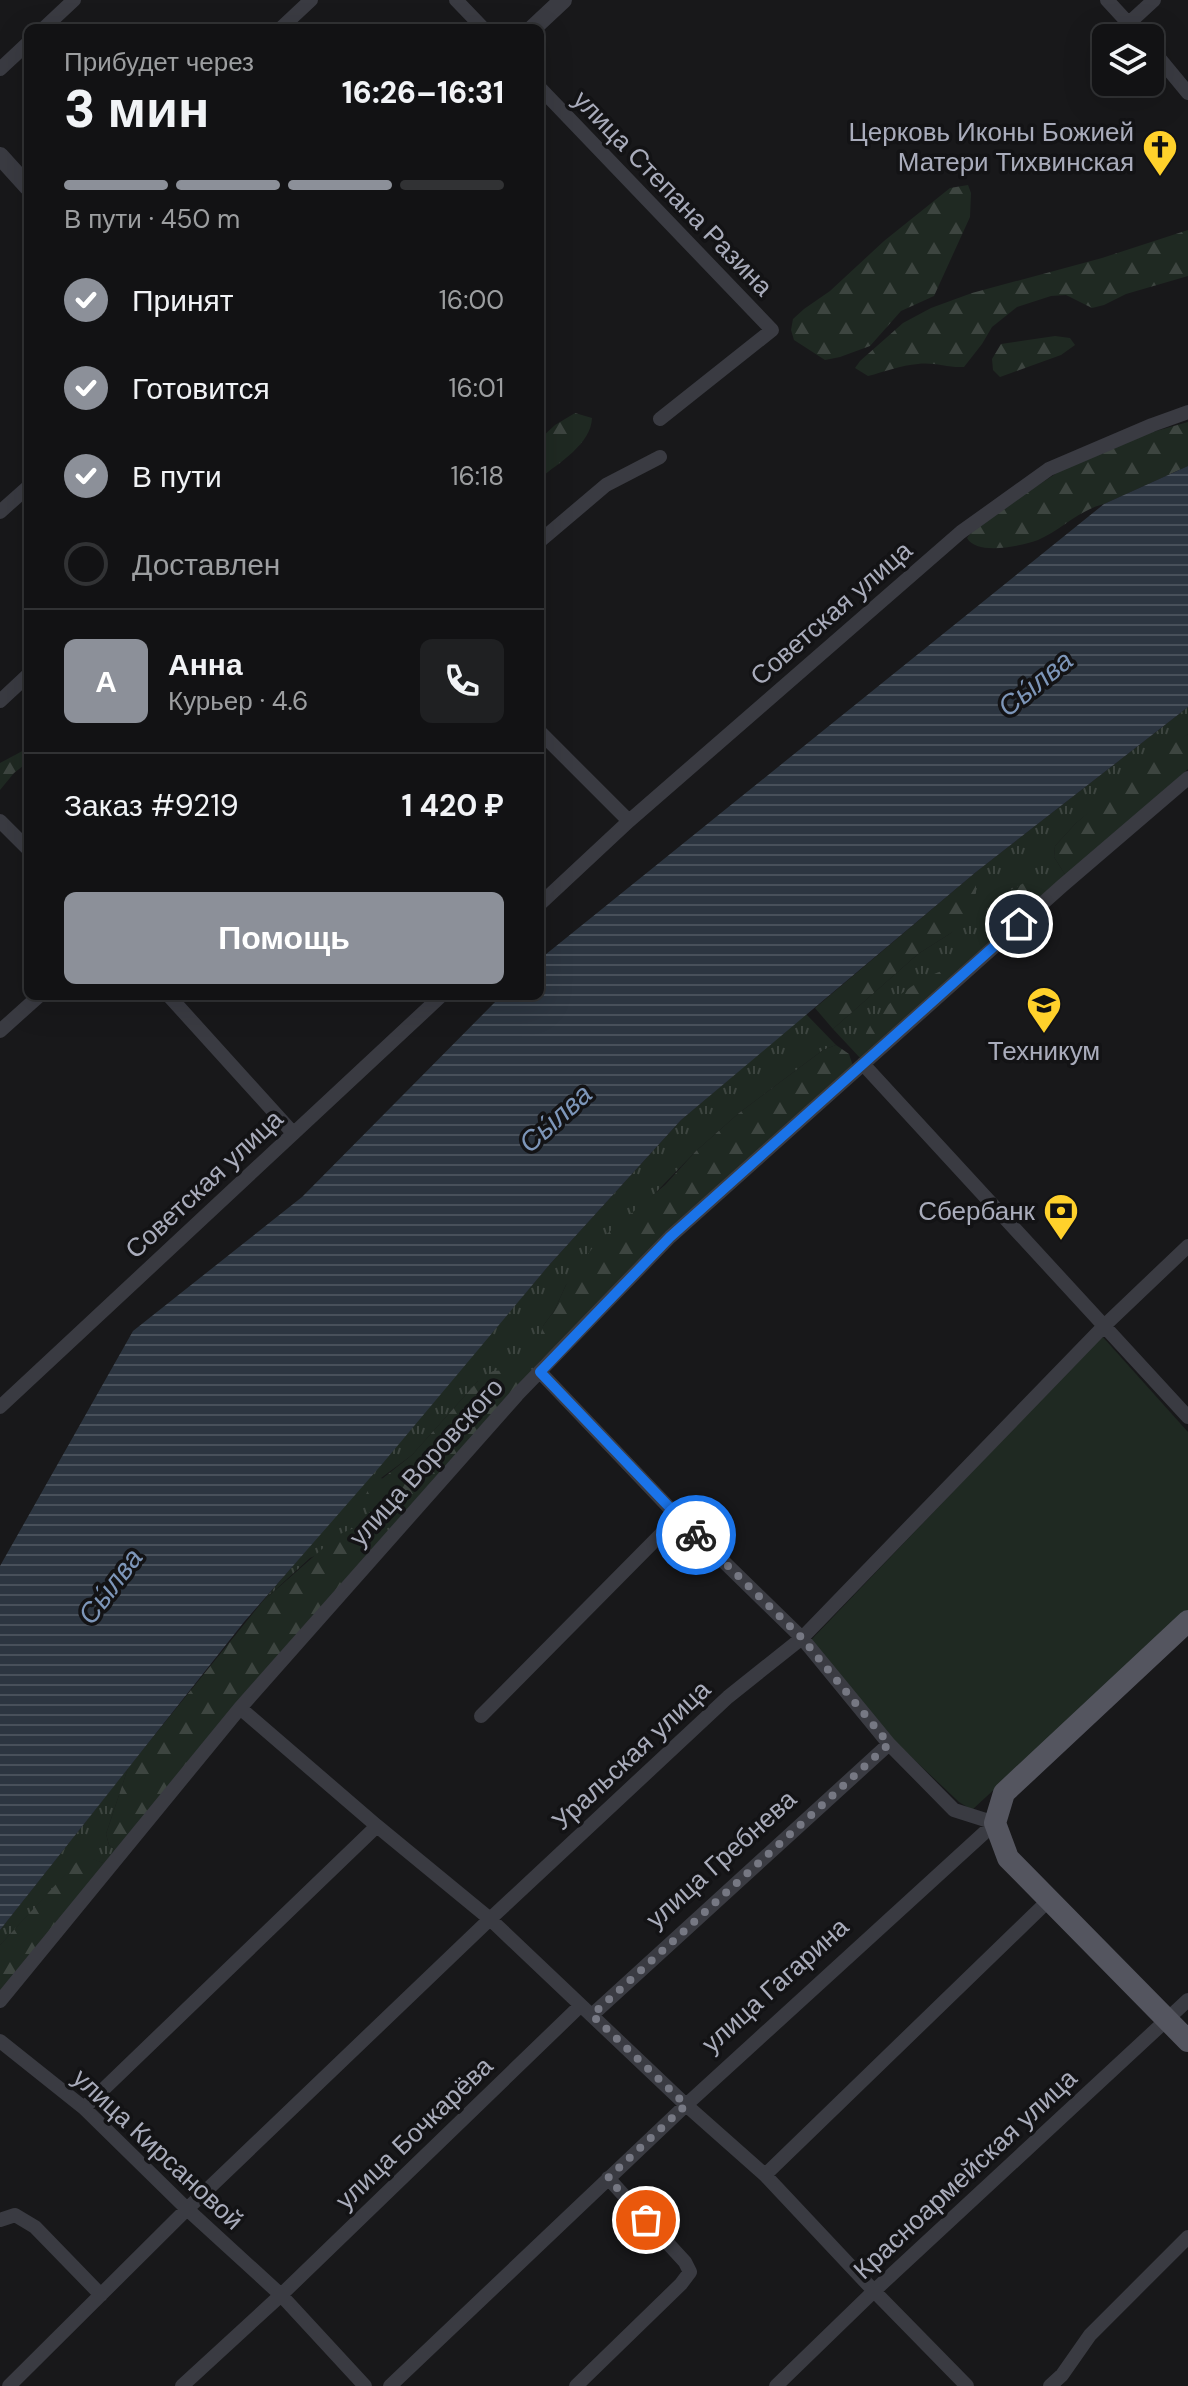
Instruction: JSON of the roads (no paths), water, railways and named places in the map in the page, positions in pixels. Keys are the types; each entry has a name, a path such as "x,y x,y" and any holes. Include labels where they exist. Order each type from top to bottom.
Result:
{"main road":[{"name":"улица Гагарина","path":"995,1823 1004,1793 1188,1621"},
{"path":"995,1823 1008,1858 1188,2041"}],"street":[{"path":"48,24 74,0"},
{"path":"285,24 311,0"},
{"path":"456,0 479,24"},
{"path":"537,24 563,0"},
{"path":"1107,0 1129,23 1154,0"},
{"path":"0,69 24,47"},
{"path":"1164,64 1188,93"},
{"name":"улица Степана Разина","path":"544,92 772,330 660,419"},
{"path":"0,156 24,183"},
{"name":"Советская улица","path":"544,900 629,821 961,532 1049,469 1188,412"},
{"path":"544,538 606,485 660,457"},
{"path":"0,512 24,491"},
{"path":"0,701 24,679"},
{"path":"544,736 629,821"},
{"name":"улица Воровского","path":"0,2001 240,1708 540,1372 670,1237 1062,886 1188,778"},
{"path":"0,821 24,845"},
{"path":"0,1031 35,1000"},
{"path":"173,1000 293,1133"},
{"name":"Советская улица","path":"0,1407 437,1000"},
{"path":"863,1064 1188,1417"},
{"name":"Уральская улица","path":"9,2386 187,2209 490,1919 728,1697 802,1638 1103,1327 1188,1246"},
{"path":"540,1372 678,1517 802,1638 889,1744 954,1810 995,1823"},
{"path":"481,1716 678,1517"},
{"path":"240,1708 490,1919 686,2105 765,2175 967,2386"},
{"name":"улица Гребнева","path":"586,2010 889,1744"},
{"name":"улица Гагарина","path":"390,2386 686,2105 995,1823"},
{"path":"84,2108 377,1826"},
{"path":"765,2175 1050,1899"},
{"name":"Красноармейская улица","path":"776,2386 1188,2000"},
{"name":"улица Бочкарёва","path":"281,2295 586,2010"},
{"name":"улица Кирсановой","path":"0,2041 84,2108 281,2295 365,2386"},
{"path":"576,2386 690,2272 685,2262 608,2178"},
{"path":"0,2220 15,2215 35,2227 101,2295"},
{"path":"1050,2386 1062,2375 1090,2335 1188,2237"},
{"path":"182,2386 281,2295"}],"water":[{"name":"Сы́лва","path":"1188,466 1188,707 976,872 681,1120 550,1264 244,1622 0,1930 0,1566 133,1331 302,1197 497,1000 544,1000 544,956 1104,504"}],"place":[{"name":"Церковь Иконы Божией Матери Тихвинская","path":"1160,178"},
{"name":"Техникум","path":"1044,1035"},
{"name":"Сбербанк","path":"1061,1242"}]}
